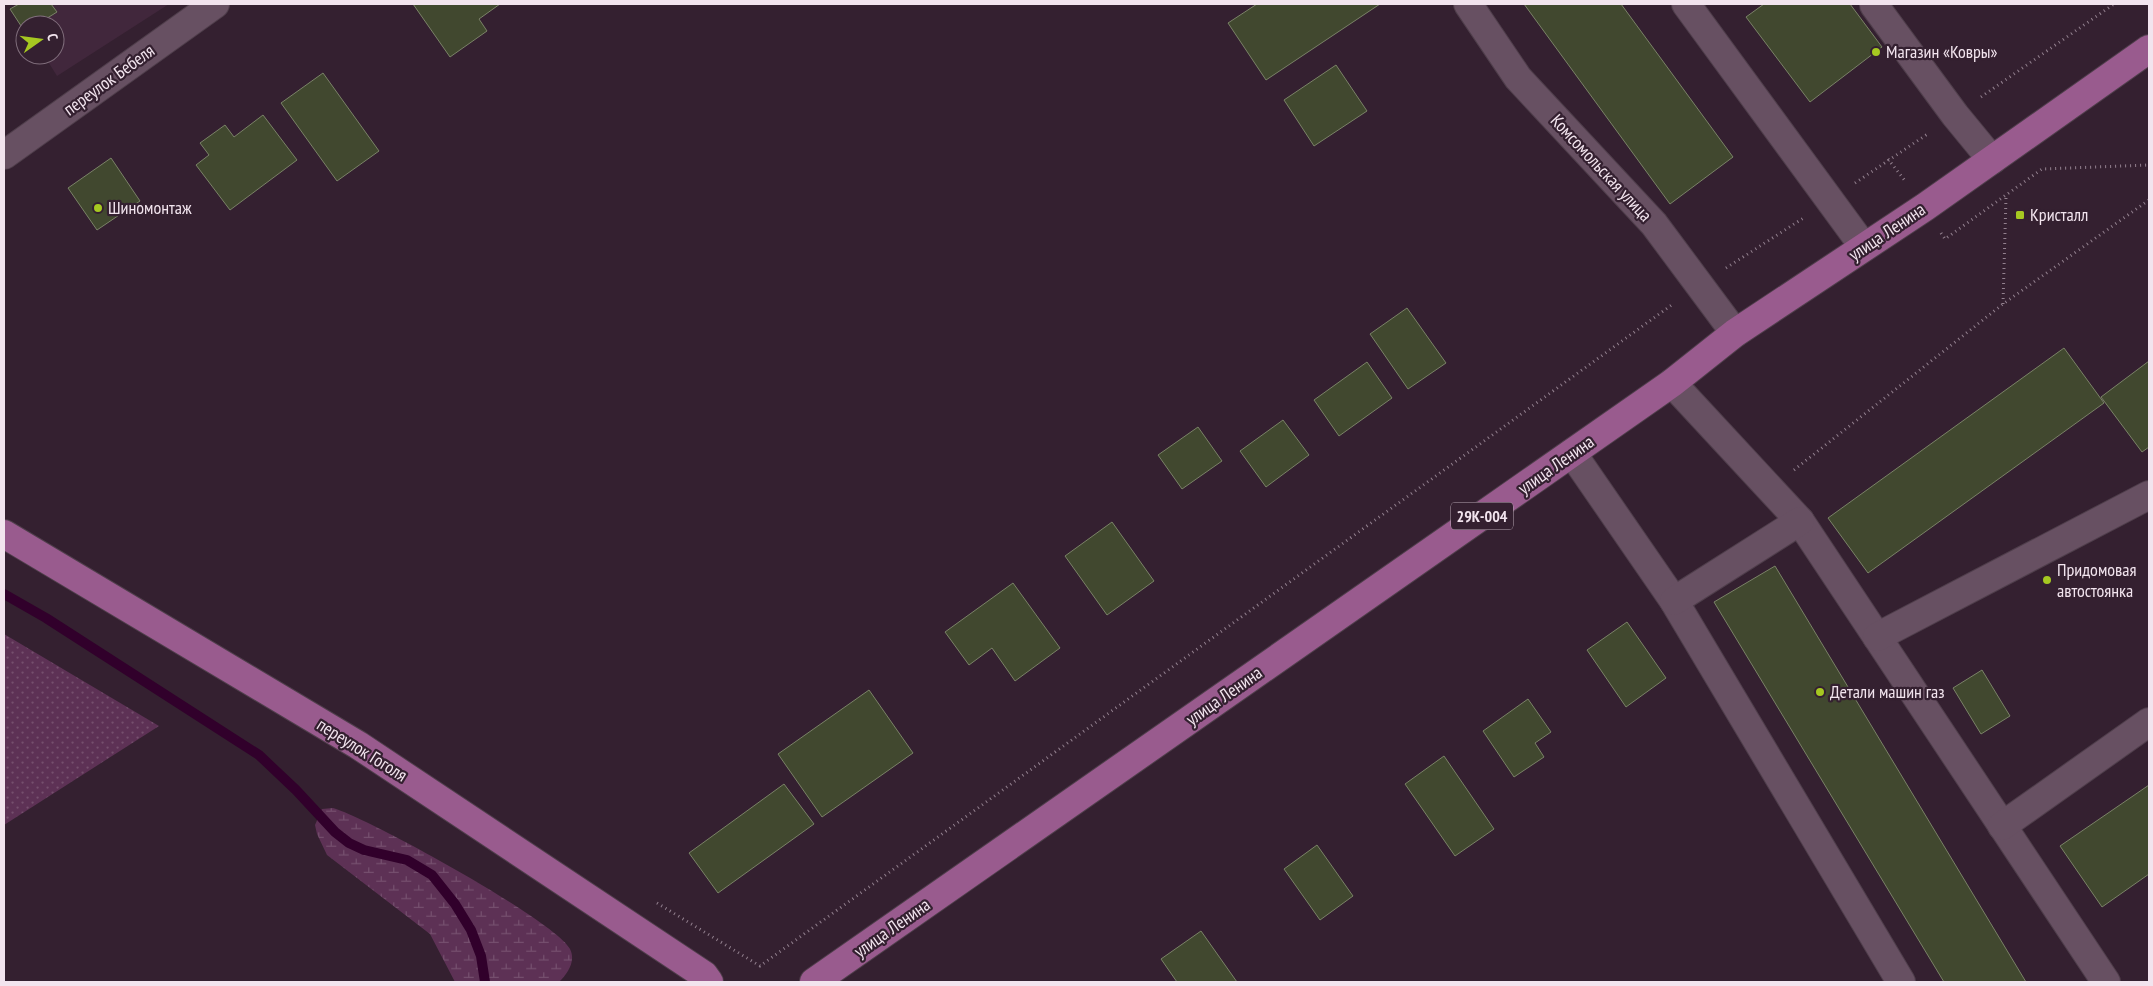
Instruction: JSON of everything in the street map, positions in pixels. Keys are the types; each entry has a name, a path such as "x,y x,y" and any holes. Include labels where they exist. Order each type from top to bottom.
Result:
{"main road":[{"name":"улица Ленина","path":"814,982 1672,383 1735,333 1992,160 2149,50"},
{"name":"переулок Гоголя","path":"4,534 358,745 704,974 710,982"}],"street":[{"name":"переулок Бебеля","path":"4,155 215,4"},
{"name":"Комсомольская улица","path":"1468,4 1518,78 1654,224 1735,333"},
{"path":"1686,4 1864,247"},
{"path":"1874,4 1955,115 1992,160"},
{"path":"1672,383 1768,490 1800,522 2106,982"},
{"path":"1572,453 1674,601 1901,982"},
{"path":"1877,637 2149,495"},
{"path":"1674,601 1800,522"},
{"path":"2002,826 2149,722"}],"path":[{"path":"649,898 760,966 1699,285 1830,201 2114,4"},
{"path":"1945,239 2042,170 2149,164"},
{"path":"2003,304 2006,196"},
{"path":"1768,490 2003,304 2149,200"}],"shaded area":[{"path":"13,4 169,4 57,76 50,65 65,65 65,15 20,15"}],"green space":[{"path":"4,634 159,726 4,825"},
{"path":"333,808 383,830 420,850 532,917 557,935 570,949 572,962 565,975 559,982 455,982 430,934 327,855 315,825 322,809"}],"building":[{"path":"19,4 51,4 57,12 52,15 15,15 15,17 10,9"},
{"path":"413,4 500,4 479,19 487,31 450,57"},
{"path":"1257,4 1380,4 1266,80 1228,23"},
{"path":"1524,4 1621,4 1733,157 1670,204"},
{"path":"1764,4 1850,4 1882,47 1810,102 1746,17"},
{"path":"1336,65 1367,111 1314,146 1284,100"},
{"path":"323,73 379,151 337,181 281,103"},
{"path":"263,115 297,160 230,210 196,165 209,155 200,143 225,125 234,137"},
{"path":"111,158 140,201 97,230 68,188"},
{"path":"1407,308 1446,363 1408,389 1370,334"},
{"path":"2064,348 2104,403 1868,573 1828,518"},
{"path":"2149,361 2149,447 2142,452 2101,397"},
{"path":"1367,362 1392,398 1339,436 1314,400"},
{"path":"1283,420 1309,455 1266,487 1240,451"},
{"path":"1198,427 1222,461 1182,489 1158,455"},
{"path":"1112,522 1154,581 1107,615 1065,556"},
{"path":"1775,566 2026,982 1944,982 1714,602"},
{"path":"1013,583 1060,648 1015,681 992,648 969,665 945,632"},
{"path":"1627,622 1666,678 1626,707 1587,650"},
{"path":"1982,670 2010,716 1981,734 1953,688"},
{"path":"869,690 913,753 822,817 778,754"},
{"path":"1528,699 1551,732 1535,743 1544,757 1514,777 1483,731"},
{"path":"1444,756 1494,829 1455,856 1405,784"},
{"path":"784,784 814,824 718,893 689,853"},
{"path":"2149,785 2149,874 2102,907 2060,846"},
{"path":"1317,845 1353,896 1320,920 1284,869"},
{"path":"1201,931 1237,982 1177,982 1161,959"}],"waterway":[{"path":"4,594 46,618 259,755 296,790 335,832 349,843 364,850 407,860 432,875 455,904 471,930 481,956 485,982"}],"place":[{"name":"Магазин «Ковры»","path":"1876,52"},
{"name":"Шиномонтаж","path":"98,208"},
{"name":"Кристалл","path":"2020,215"},
{"name":"Придомовая автостоянка","path":"2047,580"},
{"name":"Детали машин газ","path":"1820,692"}]}
